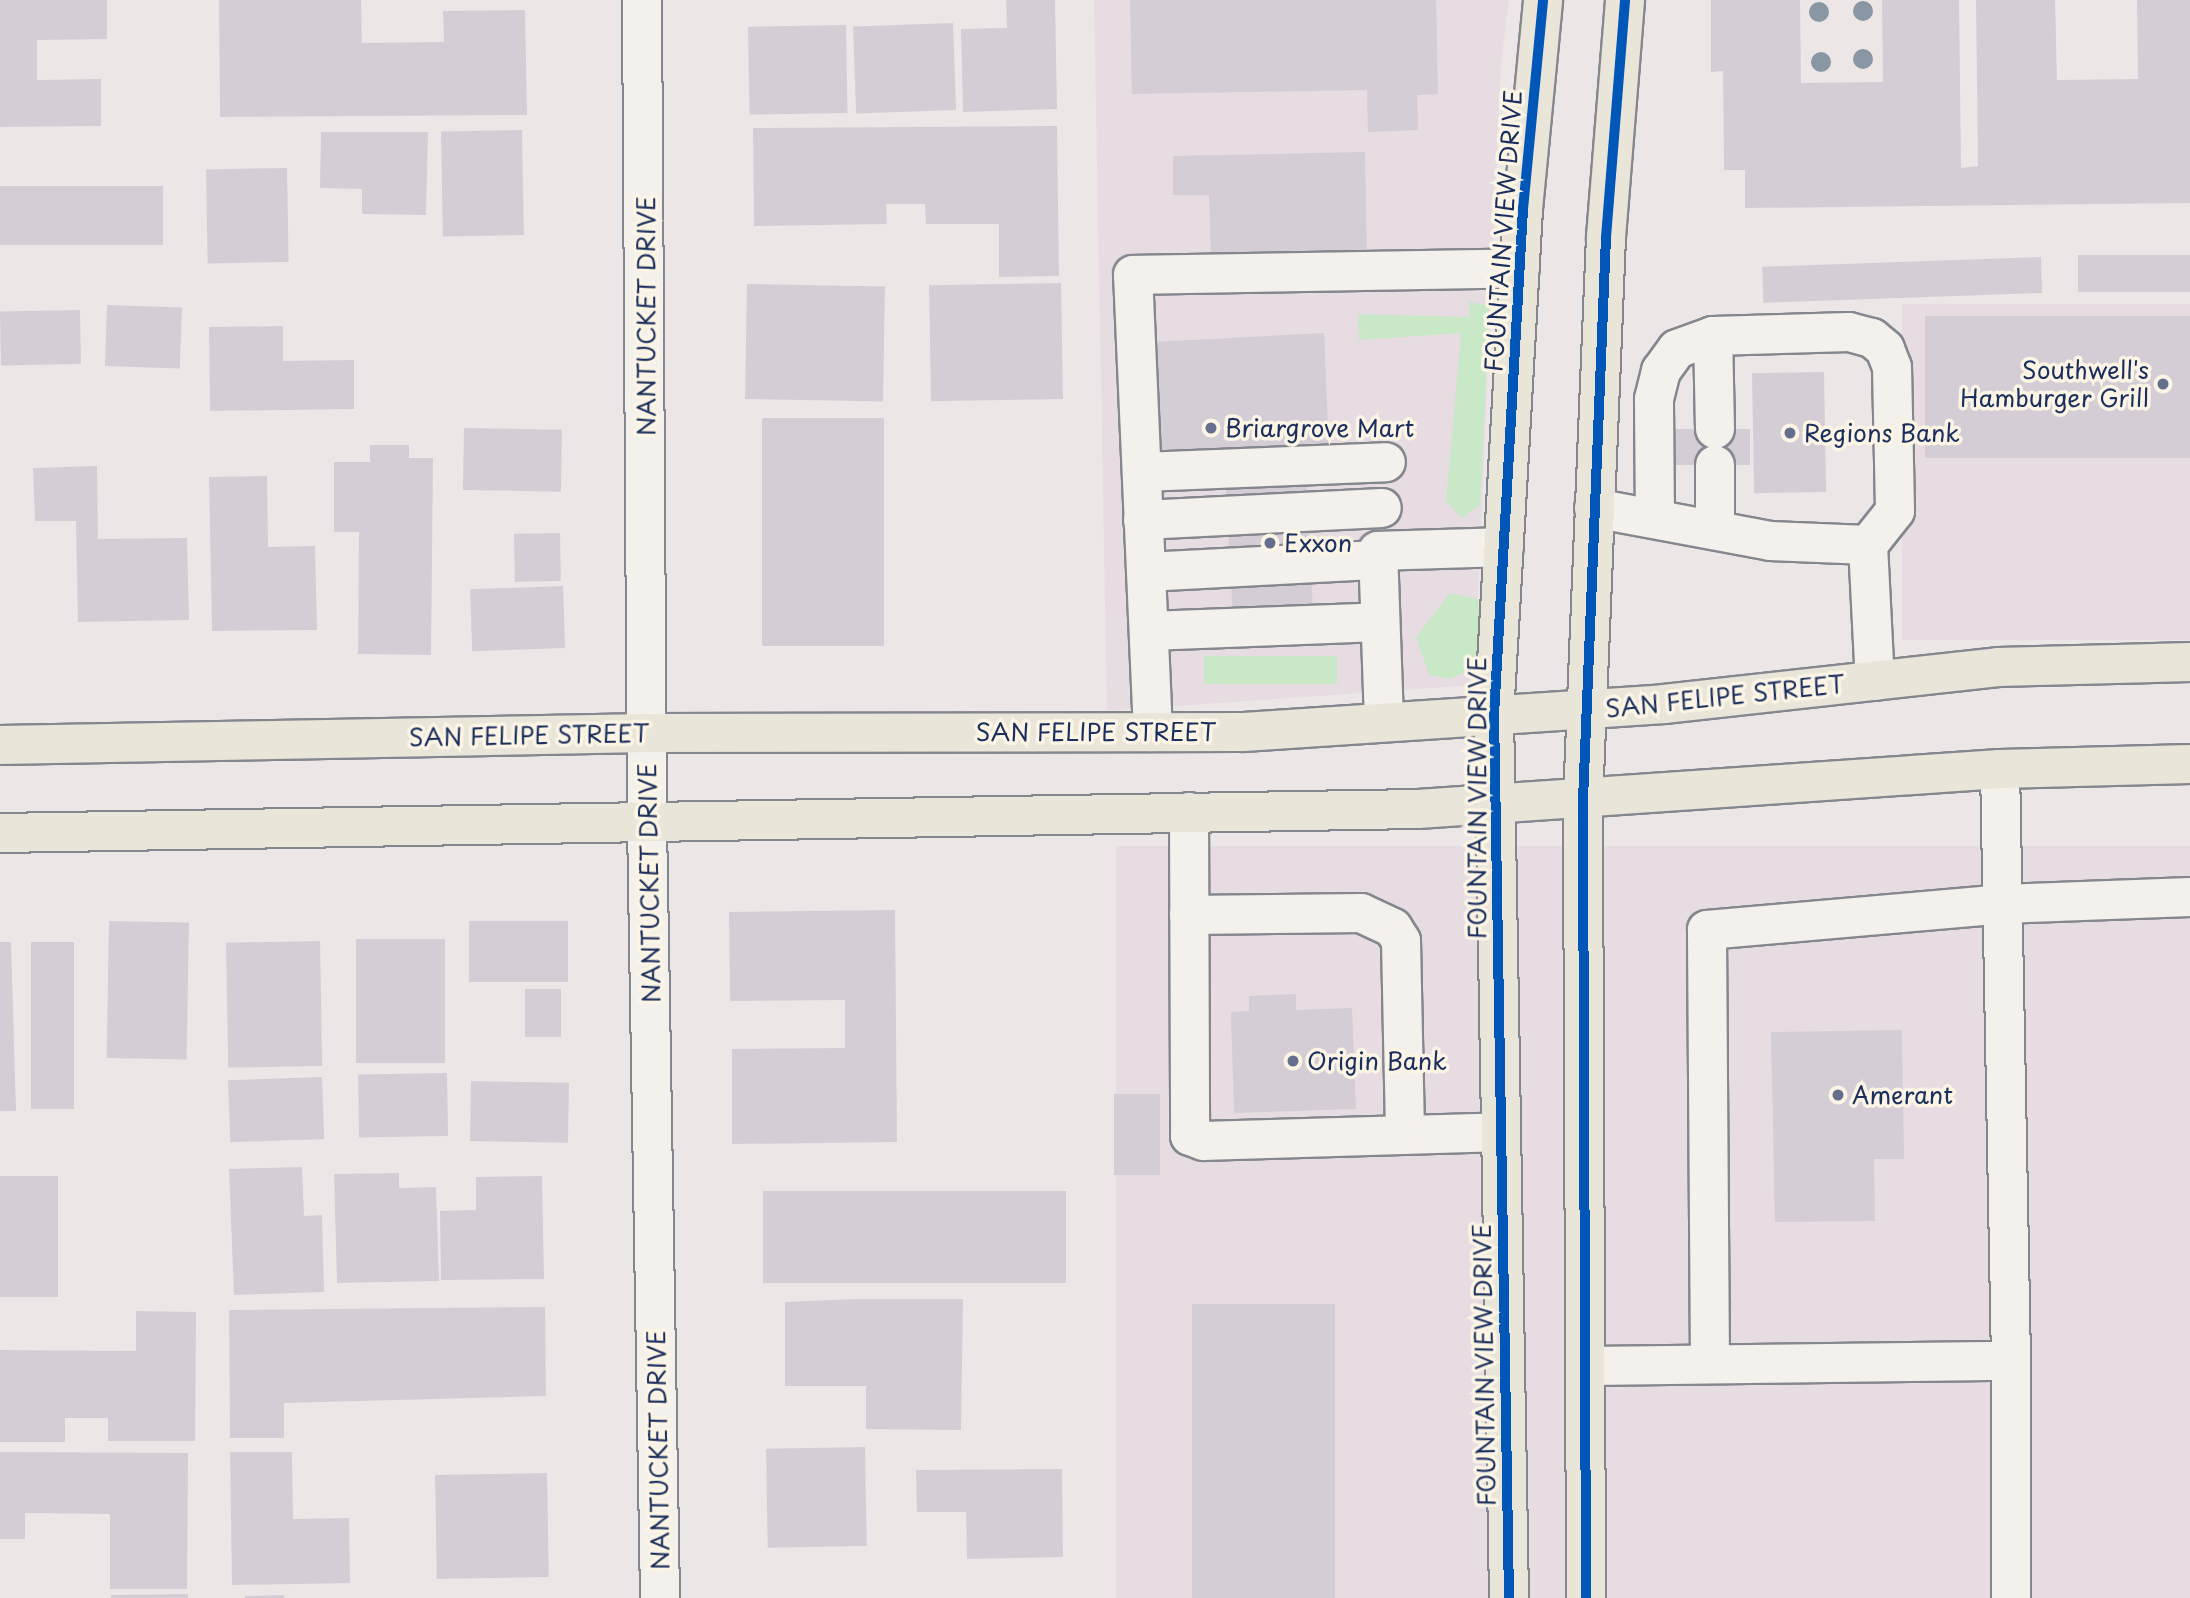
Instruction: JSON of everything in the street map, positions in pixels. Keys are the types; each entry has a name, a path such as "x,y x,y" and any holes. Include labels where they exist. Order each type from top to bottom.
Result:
{"main road":[{"name":"FOUNTAIN VIEW DRIVE","path":"1508,1598 1494,715 1520,268 1543,0"},
{"path":"1586,1598 1588,1366 1583,800 1606,237 1625,0"},
{"name":"SAN FELIPE STREET","path":"0,745 647,733 1244,732 1586,709 1998,667 2190,662"},
{"path":"0,833 1496,804 2000,769 2190,764"}],"street":[{"name":"NANTUCKET DRIVE","path":"642,0 648,822 660,1598"},
{"path":"1153,732 1133,275 1520,268"},
{"path":"1655,519 1654,399 1661,371 1677,349 1713,336 1849,332 1872,338 1885,349 1892,367 1895,511 1868,545 1875,681"},
{"path":"1713,336 1715,530"},
{"path":"1142,472 1386,461"},
{"path":"1143,520 1382,508"},
{"path":"1594,508 1770,541 1868,545"},
{"path":"1384,721 1378,551 1504,547"},
{"path":"1146,572 1378,560"},
{"path":"1149,631 1380,622"},
{"path":"2000,769 2011,1361 2011,1598"},
{"path":"1188,812 1190,1136 1203,1141 1501,1132"},
{"path":"1710,1364 1707,930 2002,904 2190,898"},
{"path":"1188,915 1362,912 1393,928 1401,941 1405,1135"},
{"path":"1588,1366 2011,1361"}],"shaded area":[{"path":"1094,0 1509,0 1501,65 1474,685 1107,711"},
{"path":"1902,304 2190,304 2190,640 1902,640"},
{"path":"1116,846 2190,846 2190,1598 1116,1598"}],"green space":[{"path":"1469,302 1490,306 1480,505 1462,518 1446,501 1461,333 1359,340 1358,314 1469,317"},
{"path":"1450,593 1478,599 1482,639 1467,671 1450,679 1429,675 1416,637"},
{"path":"1204,656 1337,656 1337,684 1204,684"}],"building":[{"path":"0,0 107,0 107,39 37,40 37,80 101,79 101,126 0,127"},
{"path":"219,0 361,0 362,43 444,42 443,11 525,10 527,115 220,117"},
{"path":"1006,0 1055,0 1057,109 963,112 961,29 1007,28"},
{"path":"1130,0 1436,0 1438,94 1417,95 1418,130 1368,132 1367,90 1132,94"},
{"path":"1711,0 1800,0 1801,83 1883,82 1882,0 1959,0 1961,168 1978,166 1976,0 2055,0 2057,80 2138,79 2137,0 2190,0 2190,203 1745,208 1745,170 1724,170 1723,71 1711,72"},
{"path":"953,23 956,110 856,113 853,26"},
{"path":"846,25 848,113 750,115 748,27"},
{"path":"1057,126 1059,276 999,277 999,224 926,224 925,204 886,204 887,224 754,226 753,128"},
{"path":"522,130 524,235 443,236 441,131"},
{"path":"321,132 428,132 426,215 362,214 362,189 320,188"},
{"path":"1365,152 1367,256 1211,259 1209,195 1173,195 1173,156"},
{"path":"287,168 289,262 208,263 206,169"},
{"path":"0,186 163,186 163,245 0,245"},
{"path":"2078,255 2190,255 2190,292 2078,292"},
{"path":"2041,257 2042,293 1763,303 1762,267"},
{"path":"1061,283 1063,399 931,401 929,285"},
{"path":"747,284 885,286 883,401 745,399"},
{"path":"107,305 182,308 180,369 105,366"},
{"path":"80,310 81,364 1,365 0,311"},
{"path":"1925,316 2190,316 2190,458 1925,458"},
{"path":"283,326 283,361 354,360 354,409 210,411 209,327"},
{"path":"1324,333 1329,448 1305,450 1314,633 1234,637 1224,454 1160,457 1154,342"},
{"name":"Regions Bank","path":"1824,372 1826,492 1754,493 1752,373"},
{"path":"762,418 884,418 884,646 762,646"},
{"path":"464,428 562,430 561,492 463,490"},
{"path":"1673,429 1750,429 1750,465 1673,465"},
{"path":"370,445 409,445 409,458 433,458 431,655 358,654 359,532 334,532 334,462 370,462"},
{"path":"97,466 98,539 187,538 189,620 78,622 76,521 35,521 33,468"},
{"path":"267,476 268,547 315,546 317,630 212,631 209,477"},
{"path":"560,533 561,581 515,582 514,534"},
{"path":"563,586 565,648 472,651 470,589"},
{"path":"895,910 897,1142 732,1144 732,1049 845,1048 845,1000 730,1001 729,912"},
{"path":"109,921 189,922 187,1059 107,1058"},
{"path":"469,921 568,921 568,982 469,982"},
{"path":"356,939 445,939 445,1063 356,1063"},
{"path":"320,941 322,1066 228,1068 226,943"},
{"path":"0,942 11,942 16,1111 0,1111"},
{"path":"31,942 74,942 74,1109 31,1109"},
{"path":"525,989 561,989 561,1037 525,1037"},
{"name":"Origin Bank","path":"1296,994 1296,1010 1352,1008 1356,1109 1234,1113 1231,1012 1249,1011 1249,996"},
{"name":"Amerant","path":"1902,1030 1904,1159 1874,1159 1875,1221 1775,1222 1771,1032"},
{"path":"447,1073 448,1136 359,1138 358,1075"},
{"path":"322,1077 324,1139 230,1142 228,1080"},
{"path":"471,1081 569,1083 568,1143 470,1141"},
{"path":"1114,1094 1160,1094 1160,1175 1114,1175"},
{"path":"302,1167 304,1216 322,1215 324,1292 234,1295 229,1169"},
{"path":"399,1173 399,1188 436,1187 439,1281 337,1283 334,1174"},
{"path":"0,1176 58,1176 58,1297 0,1297"},
{"path":"542,1176 544,1279 441,1280 440,1211 476,1210 476,1177"},
{"path":"763,1191 1066,1191 1066,1283 763,1283"},
{"path":"963,1299 961,1430 866,1429 866,1386 785,1386 785,1302"},
{"path":"1192,1304 1335,1304 1335,1598 1192,1598"},
{"path":"545,1307 546,1396 284,1403 284,1438 230,1438 229,1310"},
{"path":"136,1311 196,1312 195,1441 108,1441 108,1418 65,1418 65,1442 0,1442 0,1350 136,1351"},
{"path":"865,1447 867,1546 768,1548 766,1449"},
{"path":"0,1452 188,1453 187,1589 110,1589 110,1514 25,1513 25,1539 0,1539"},
{"path":"230,1452 292,1452 293,1519 349,1518 350,1583 232,1585"},
{"path":"1062,1469 1063,1557 967,1559 966,1512 917,1512 916,1470"},
{"path":"547,1473 549,1577 437,1579 435,1475"},
{"path":"188,1594 188,1598 111,1598 111,1595"},
{"path":"284,1595 284,1598 245,1598 245,1596"}],"cycle path":[{"path":"1509,1598 1494,715 1523,209 1543,0"},
{"path":"1586,1598 1583,800 1606,237 1625,0"}],"place":[{"name":"Southwell's Hamburger Grill","path":"2163,384"},
{"name":"Briargrove Mart","path":"1211,428"},
{"name":"Regions Bank","path":"1790,433"},
{"name":"Exxon","path":"1270,543"},
{"name":"Origin Bank","path":"1293,1061"},
{"name":"Amerant","path":"1838,1095"}]}
